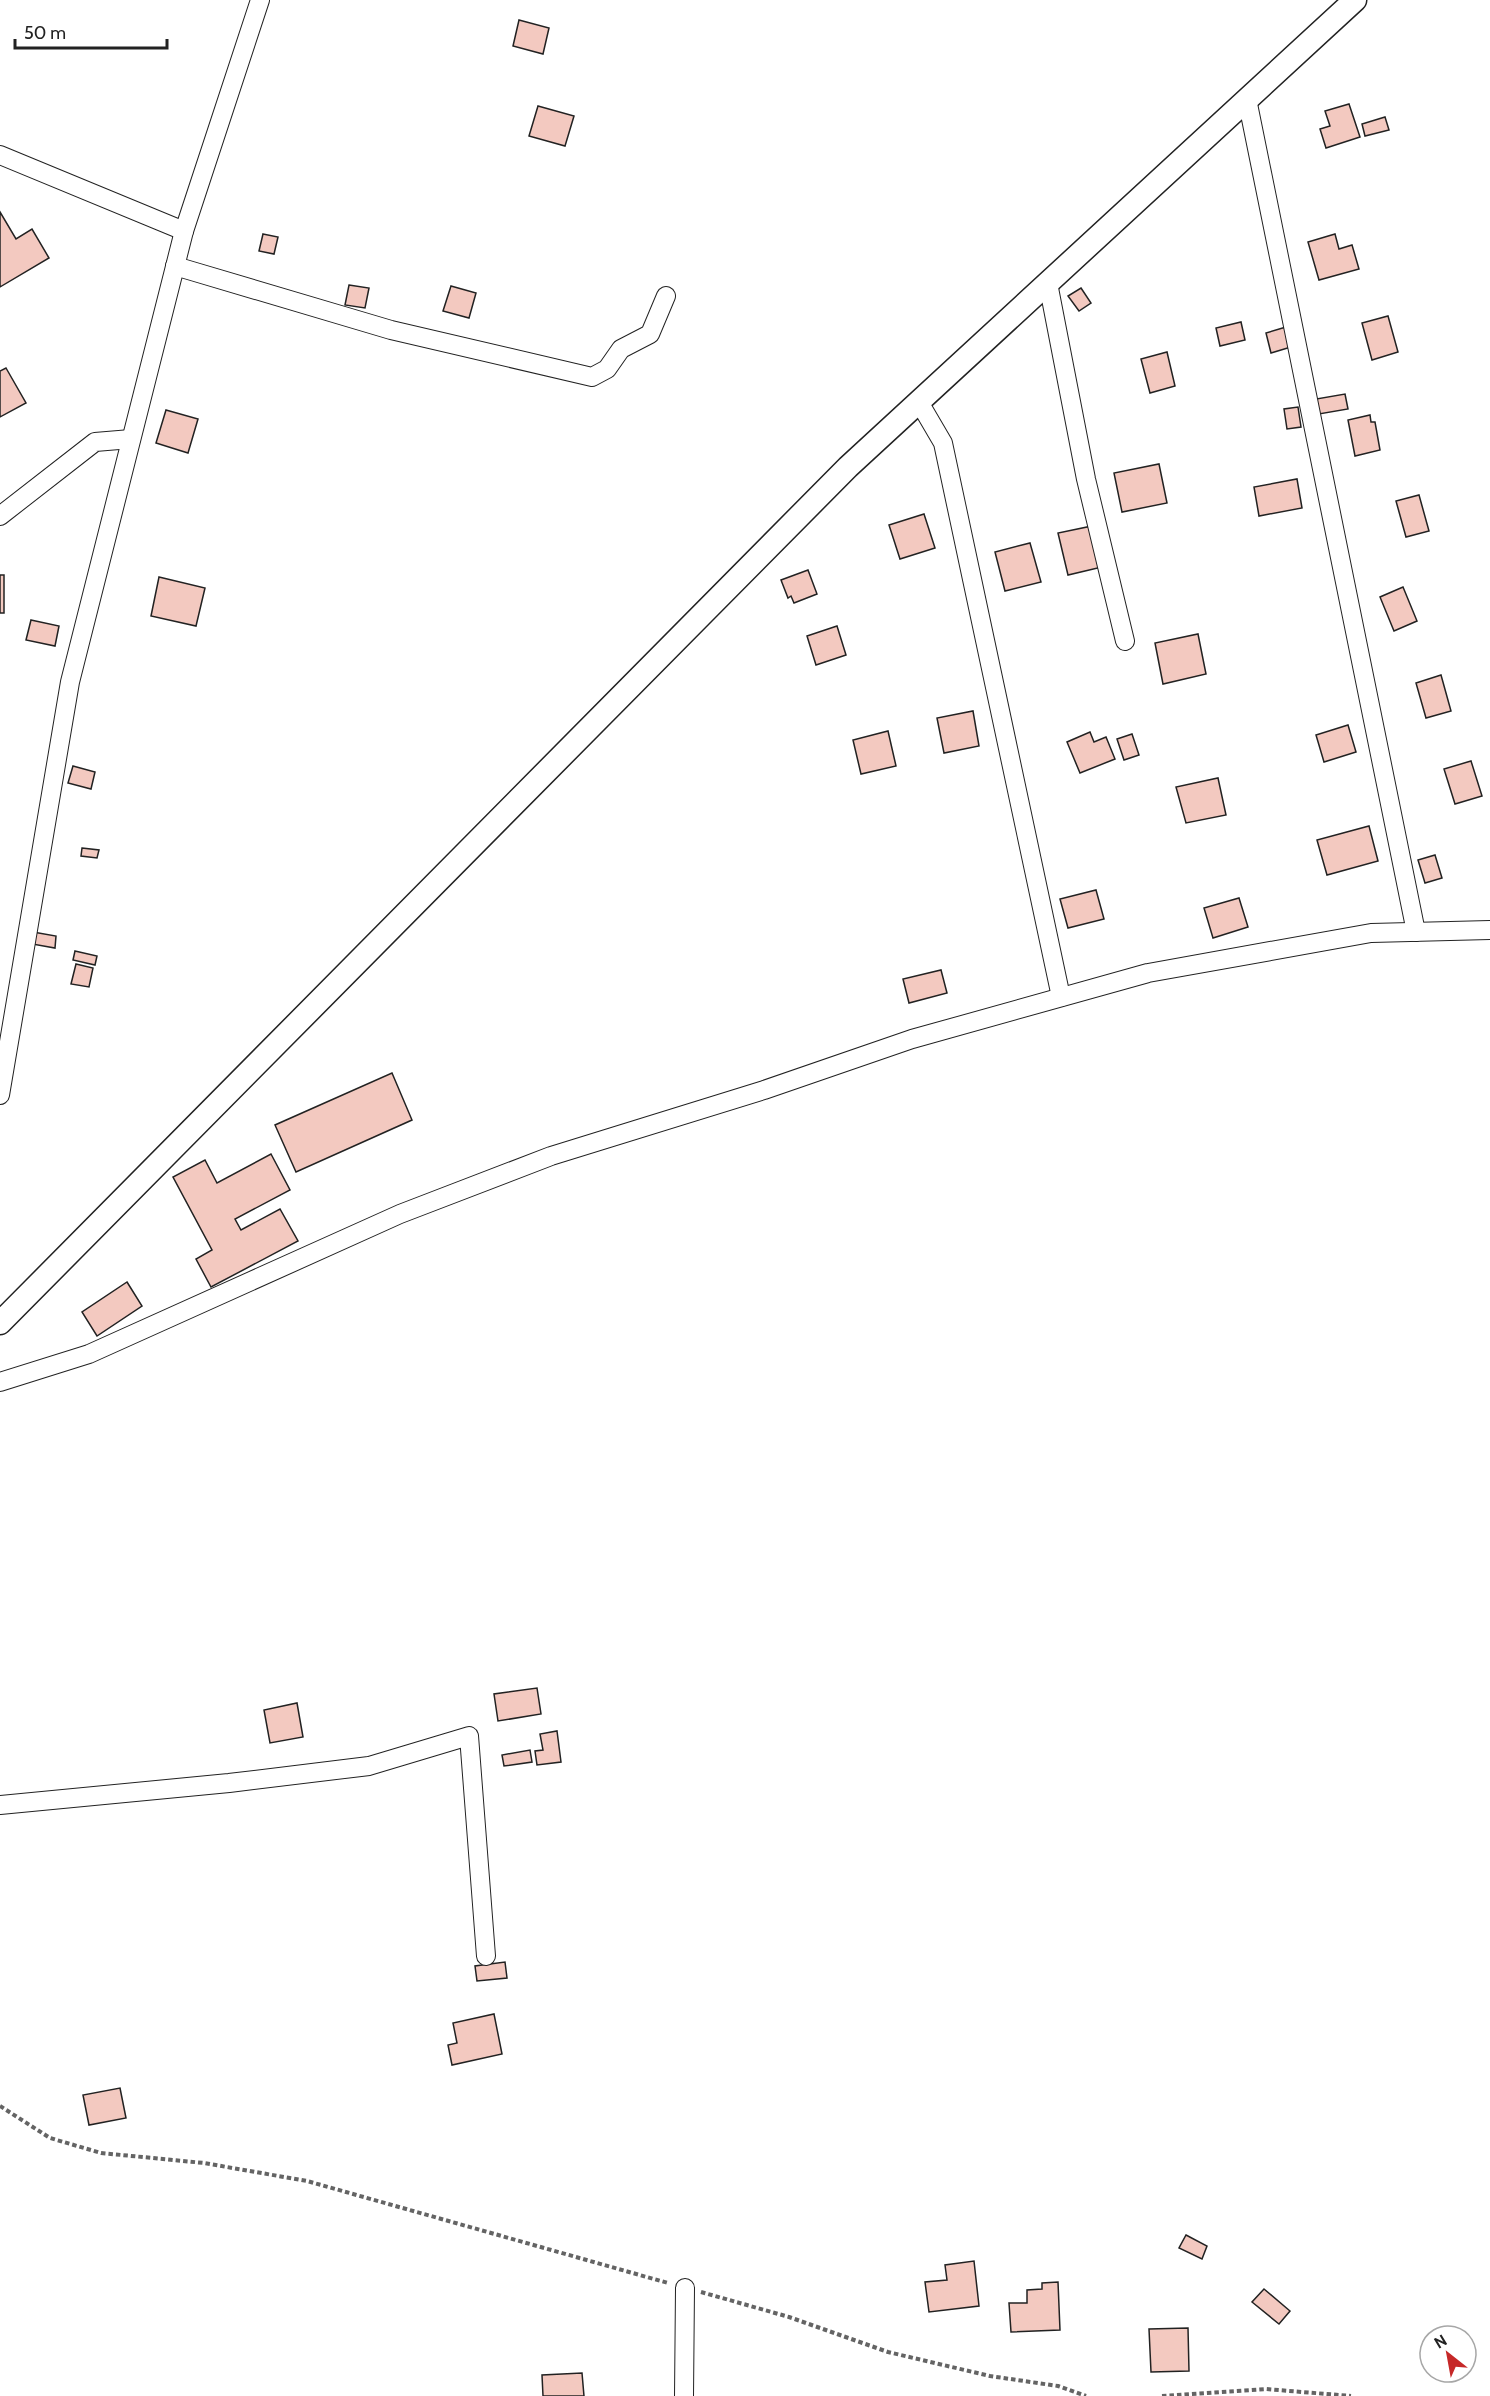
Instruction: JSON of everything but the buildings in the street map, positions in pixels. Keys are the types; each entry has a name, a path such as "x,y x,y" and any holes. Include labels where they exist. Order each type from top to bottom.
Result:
{"street":[{"path":"0,1095 70,682 184,231 260,0"},
{"path":"0,1323 840,476 1355,0"},
{"path":"1247,99 1416,932"},
{"path":"0,155 184,231"},
{"path":"175,266 391,330 592,377 607,369 621,349 650,334 666,296"},
{"path":"1048,283 1086,479 1125,641"},
{"path":"919,402 943,443 1061,997"},
{"path":"0,516 95,442 131,439"},
{"path":"0,1382 89,1354 400,1214 551,1156 764,1090 912,1039 1148,973 1371,933 1490,930"},
{"path":"0,1805 229,1784 369,1766 469,1736 486,1956"},
{"path":"684,2396 685,2288"}],"path":[{"path":"0,2106 50,2138 101,2153 204,2163 307,2181 789,2317 888,2352 990,2376 1058,2386 1086,2396"},
{"path":"1162,2396 1266,2389 1351,2396"}]}
